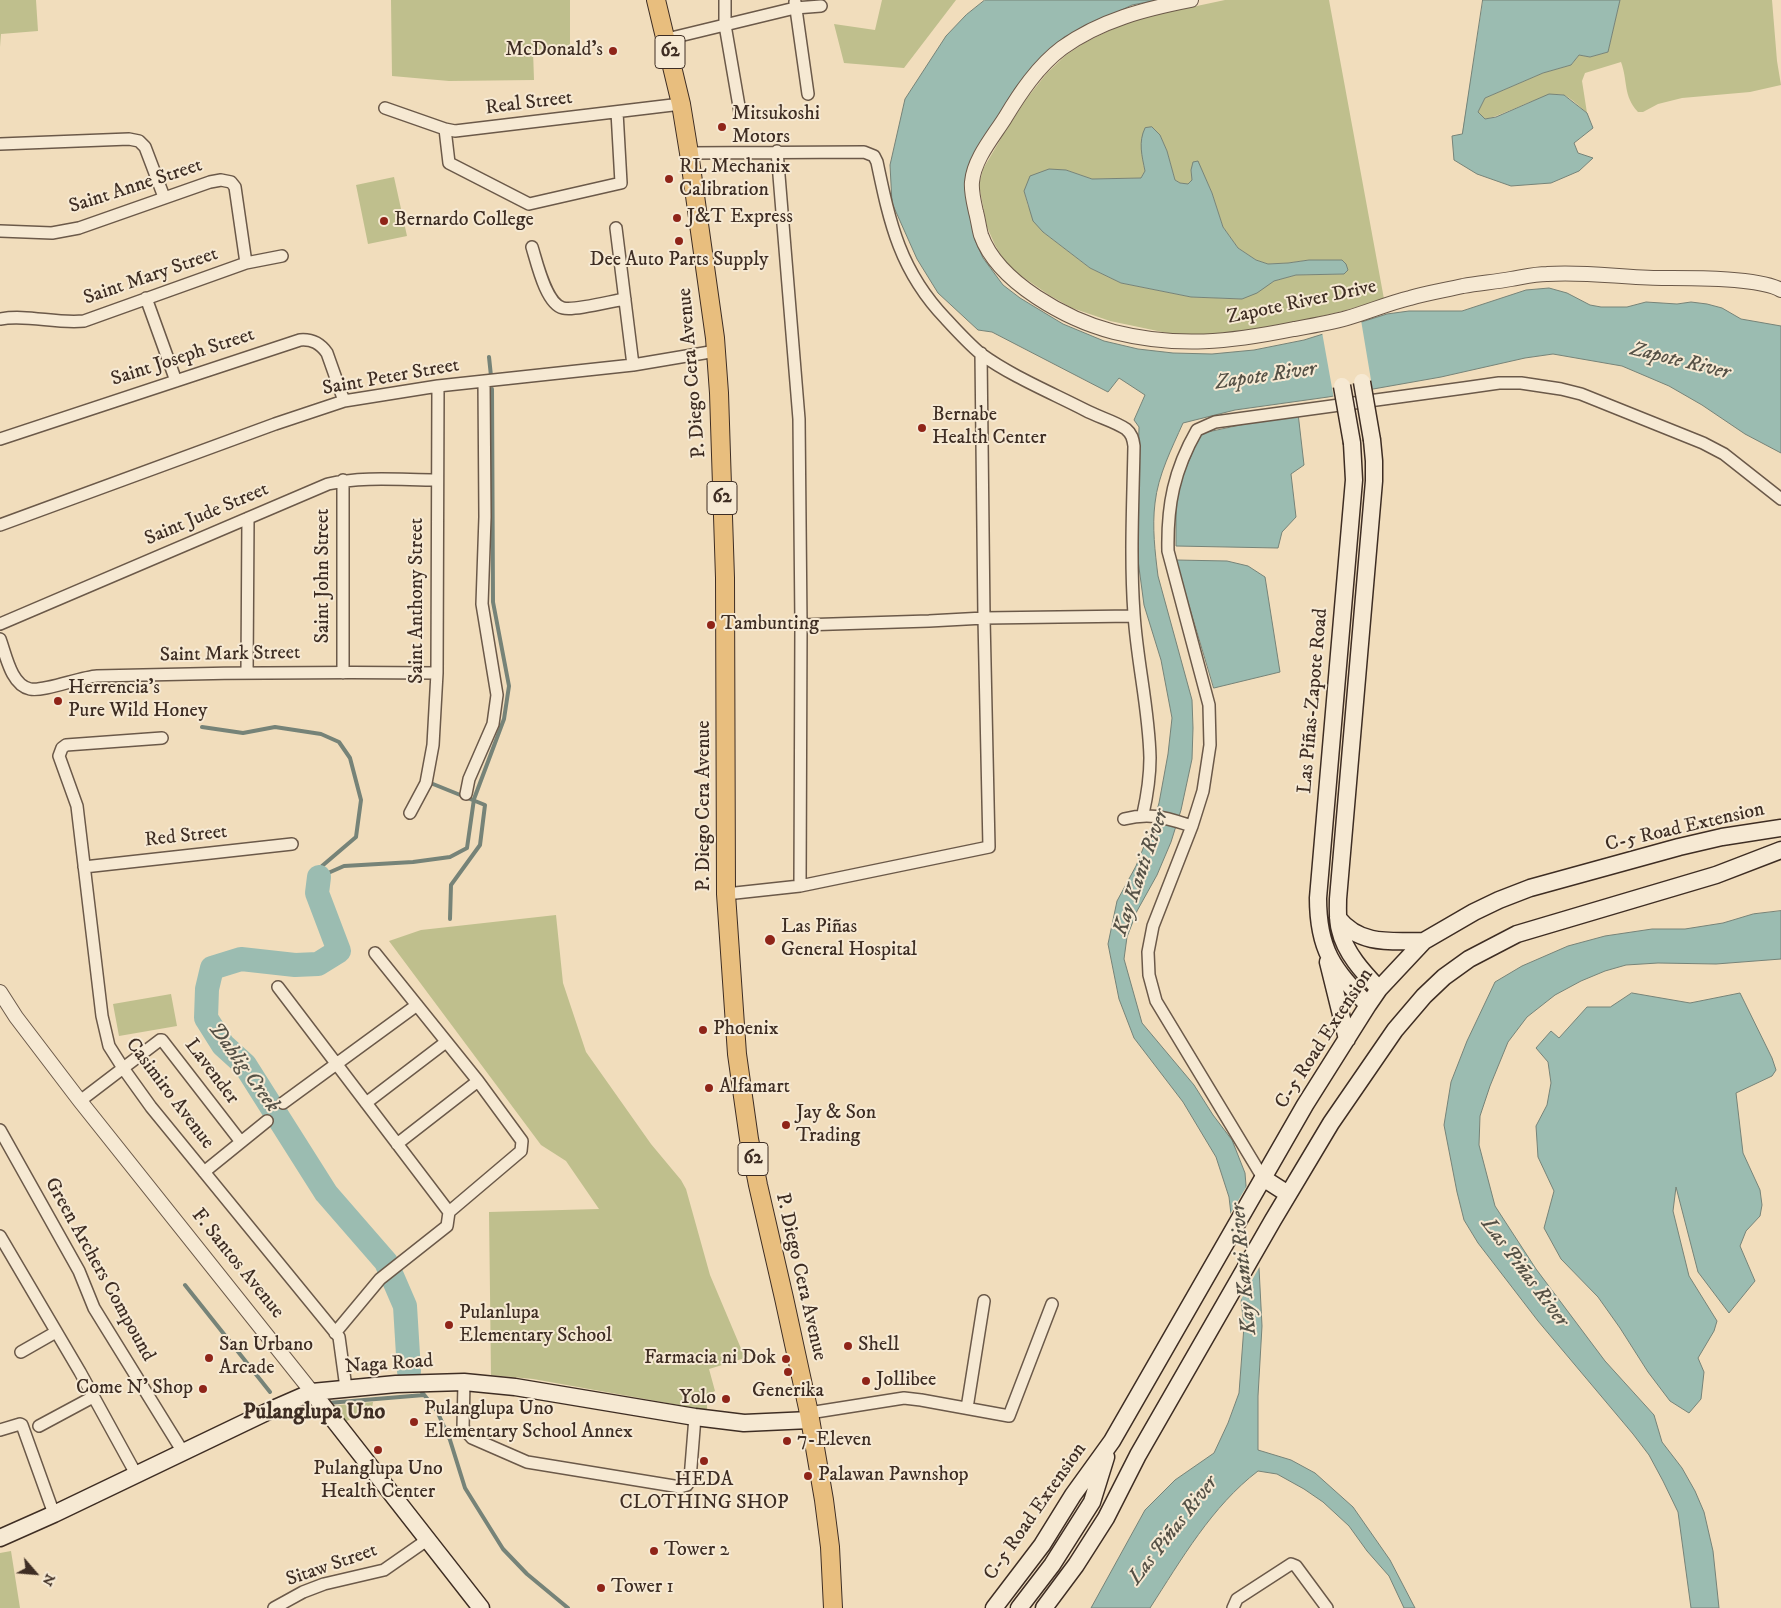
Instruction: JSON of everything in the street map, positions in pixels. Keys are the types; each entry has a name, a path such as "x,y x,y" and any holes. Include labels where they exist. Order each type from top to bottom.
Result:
{"main road":[{"name":"P. Diego Cera Avenue","path":"656,0 681,104 716,351 725,578 726,894 737,1054 749,1138 809,1417 824,1500 830,1547 833,1608"},
{"name":"Las Piñas-Zapote Road","path":"1362,382 1372,440 1374,481 1338,918 1342,937 1353,957 1379,989"},
{"name":"Las Piñas-Zapote Road","path":"1342,386 1352,444 1354,480 1318,898 1318,920 1324,945 1336,968 1368,1005"},
{"name":"C-5 Road Extension","path":"994,1608 1042,1545 1073,1495 1112,1441 1305,1105 1368,1005 1379,989 1424,940 1474,912 1530,888 1679,846 1778,827"},
{"name":"C-5 Road Extension","path":"1044,1608 1076,1566 1106,1518 1138,1455 1331,1123 1395,1030 1424,996 1444,977 1469,960 1518,934 1716,875 1781,850"},
{"path":"1338,918 1350,931 1368,939 1382,941 1424,940"},
{"path":"1324,945 1347,1039"},
{"path":"1260,1183 1288,1194"},
{"name":"Naga Road","path":"0,1538 312,1392 396,1384 464,1382 516,1387 695,1417 744,1423 809,1417"},
{"name":"F. Santos Avenue","path":"312,1392 481,1608"},
{"name":"C-5 Road Extension","path":"1092,1502 1112,1441"},
{"name":"C-5 Road Extension","path":"1019,1608 1052,1565 1092,1502 1138,1455"}],"street":[{"path":"725,0 725,25 740,112"},
{"name":"Zapote River Drive","path":"1191,0 1136,12 1114,20 1077,38 1060,50 1035,76 1017,100 980,158 975,170 972,184 974,204 982,236 991,253 1020,285 1046,304 1066,314 1110,331 1140,338 1173,342 1204,342 1235,340 1273,334 1346,318 1410,298 1464,286 1547,274 1601,274 1753,282 1768,284 1781,290"},
{"path":"666,39 725,25 795,4 821,6"},
{"path":"795,4 808,94"},
{"name":"Real Street","path":"385,108 455,131 681,104"},
{"path":"445,129 449,163 529,204 621,183 617,112"},
{"path":"0,144 129,139 139,141 146,147 164,197"},
{"path":"777,151 799,419 801,625 800,886"},
{"path":"689,153 864,152 874,156 877,162 886,208 909,270 944,318 981,353 1002,367 1120,426 1130,433 1134,446 1131,544 1134,616 1150,758 1149,815"},
{"name":"Saint Anne Street","path":"0,231 52,233 80,228 164,197 221,180 231,182 237,194 246,263"},
{"path":"616,228 633,365"},
{"path":"532,247 548,292 552,300 561,308 625,299"},
{"name":"Saint Mary Street","path":"0,319 84,321 246,263 282,256"},
{"path":"146,298 176,381"},
{"name":"Saint Joseph Street","path":"0,439 300,340 317,342 323,347 344,401"},
{"name":"Saint Peter Street","path":"0,525 275,424 344,401 438,386 633,365 716,351"},
{"path":"726,894 800,886 990,847 984,618 981,353"},
{"path":"466,794 469,780 493,724 497,695 482,604 485,517 484,381"},
{"path":"1260,1183 1156,1001 1149,975 1148,952 1152,926 1188,825 1203,791 1210,745 1209,705 1168,551 1172,491 1182,462 1197,430 1215,422 1499,383 1542,385 1582,394 1702,442 1724,454 1781,499"},
{"name":"Saint Anthony Street","path":"410,813 426,783 433,745 437,673 438,386"},
{"name":"Saint Jude Street","path":"0,624 321,487 343,480 437,480"},
{"name":"Saint John Street","path":"343,480 343,672"},
{"path":"247,673 248,518"},
{"path":"801,625 928,622 984,618 1134,616"},
{"name":"Saint Mark Street","path":"0,639 14,676 19,683 32,689 93,676 343,672 437,673"},
{"name":"Casimiro Avenue","path":"162,738 66,745 62,748 60,756 77,806 102,1016 109,1046 122,1068 151,1107 339,1336 346,1388"},
{"path":"1124,819 1149,815 1188,825"},
{"name":"Red Street","path":"84,867 292,844"},
{"path":"336,1333 380,1279 447,1226 449,1212 521,1151 522,1141 478,1081 375,953"},
{"path":"278,987 449,1212"},
{"name":"F. Santos Avenue","path":"0,992 16,1017 80,1101 312,1392"},
{"path":"283,1103 417,1005"},
{"name":"Lavender","path":"122,1068 160,1040 164,1041 241,1142"},
{"path":"366,1103 446,1042"},
{"path":"80,1101 122,1068"},
{"path":"397,1144 478,1081"},
{"path":"204,1172 267,1121"},
{"name":"Green Archers Compound","path":"0,1130 79,1271 94,1308 183,1452"},
{"path":"0,1236 136,1474"},
{"path":"967,1408 984,1301"},
{"path":"809,1417 904,1398 1009,1416 1052,1304"},
{"path":"21,1352 56,1332"},
{"path":"464,1382 463,1428 472,1438 527,1462 660,1484 680,1487 687,1486 692,1469 695,1417"},
{"path":"39,1426 93,1397"},
{"path":"0,1430 22,1425 54,1514"},
{"name":"Sitaw Street","path":"274,1608 303,1592 324,1584 384,1570 427,1540"},
{"path":"1233,1608 1237,1598 1291,1564 1296,1566 1326,1608"}],"green space":[{"path":"0,0 36,0 38,31 1,34 0,47"},
{"path":"391,0 570,0 570,46 533,50 534,80 449,81 392,76"},
{"path":"882,0 956,0 904,68 844,63 834,24 875,30"},
{"path":"1225,0 1329,0 1384,299 1263,330 1223,335 1172,334 1110,321 1072,308 1017,273 1004,260 987,227 979,185 983,169 1027,98 1047,73 1066,55 1086,42 1131,20","holes":["1152,127 1160,135 1167,151 1175,180 1188,185 1192,180 1191,170 1198,162 1212,193 1223,227 1238,248 1256,260 1268,264 1309,260 1342,260 1346,264 1344,274 1296,275 1274,281 1242,299 1191,297 1121,283 1090,268 1043,232 1028,206 1024,191 1066,170 1092,179 1141,178 1145,171 1142,155"]},
{"path":"1620,0 1772,0 1781,85 1750,92 1682,98 1658,104 1643,112 1638,112 1630,100 1621,62 1585,73 1582,81 1587,113 1566,96 1559,95 1539,99 1485,119 1478,112 1485,98 1543,73 1571,65 1579,55 1590,57 1608,52"},
{"path":"394,177 407,236 368,244 356,185"},
{"path":"556,915 563,983 586,1052 651,1144 681,1180 686,1189 710,1275 745,1358 709,1369 715,1391 707,1395 707,1410 533,1379 491,1375 489,1212 599,1209 566,1161 541,1145 389,941 421,930"},
{"path":"171,994 177,1026 119,1036 113,1004"},
{"path":"373,1402 372,1408 343,1423 329,1406"},
{"path":"11,1551 20,1608 0,1608 0,1553"}],"water":[{"path":"985,0 1157,0 1132,5 1064,37 1041,58 1015,88 972,160 967,200 975,240 983,258 1003,285 1020,298 1063,324 1104,341 1138,349 1173,353 1212,354 1254,350 1304,340 1387,314 1409,311 1462,311 1526,290 1549,288 1567,293 1590,305 1601,307 1627,307 1646,302 1677,304 1691,302 1722,308 1741,319 1781,326 1781,453 1745,434 1702,405 1669,386 1622,366 1553,354 1525,358 1441,377 1328,397 1235,410 1183,423 1159,482 1154,521 1158,576 1192,700 1192,759 1181,810 1171,842 1157,875 1137,911 1127,937 1124,959 1142,1023 1194,1085 1232,1140 1245,1173 1250,1235 1259,1268 1262,1326 1258,1396 1258,1450 1291,1460 1315,1473 1353,1507 1390,1560 1415,1608 1404,1608 1389,1576 1367,1551 1349,1526 1323,1502 1277,1474 1258,1471 1226,1500 1212,1517 1150,1608 1091,1608 1145,1510 1175,1480 1214,1453 1239,1393 1244,1326 1229,1197 1216,1157 1183,1102 1134,1038 1119,999 1108,944 1117,901 1136,866 1153,824 1159,803 1172,718 1161,660 1144,605 1136,545 1139,427 1134,420 1145,395 1119,378 1108,392 992,332 978,330 938,293 917,259 892,203 890,165 905,99 946,36 966,15"},
{"path":"1483,0 1620,0 1608,52 1590,57 1579,55 1571,65 1543,73 1485,98 1478,112 1485,119 1496,117 1549,94 1564,95 1587,113 1593,128 1574,143 1578,153 1593,158 1579,171 1551,183 1511,186 1477,174 1454,160 1452,136 1462,134"},
{"path":"1152,127 1160,135 1167,151 1175,180 1188,184 1192,180 1191,170 1193,162 1198,161 1212,193 1223,227 1238,248 1256,260 1268,264 1309,260 1342,260 1348,270 1344,274 1296,275 1274,281 1257,293 1242,299 1191,297 1121,283 1090,268 1043,232 1033,221 1024,191 1030,176 1049,169 1066,170 1092,179 1141,178 1145,171 1141,149 1143,133 1145,128"},
{"path":"1298,413 1304,465 1291,474 1296,517 1282,532 1278,548 1176,546 1176,492 1200,434"},
{"path":"1176,560 1227,561 1248,566 1265,577 1280,672 1214,688"},
{"name":"Las Piñas River","path":"1781,911 1781,959 1716,964 1658,963 1626,965 1581,981 1555,995 1527,1017 1508,1042 1480,1116 1479,1145 1495,1206 1536,1269 1605,1361 1654,1415 1662,1442 1682,1468 1695,1491 1704,1512 1713,1551 1719,1608 1691,1608 1678,1512 1663,1481 1649,1455 1633,1434 1538,1321 1478,1243 1464,1220 1444,1125 1451,1082 1467,1041 1495,982 1522,966 1568,946 1605,936 1652,929 1685,929 1723,923 1753,914"},
{"path":"1632,993 1690,1003 1740,993 1776,1070 1772,1076 1736,1093 1743,1153 1760,1190 1762,1205 1760,1216 1746,1231 1740,1246 1755,1281 1729,1313 1698,1272 1676,1187 1673,1211 1689,1276 1717,1321 1714,1331 1698,1358 1704,1372 1701,1399 1689,1413 1670,1401 1648,1372 1598,1297 1561,1259 1544,1228 1554,1191 1538,1157 1536,1126 1547,1105 1551,1083 1548,1062 1536,1048 1551,1031 1559,1038 1587,1007 1610,1007"}],"pier":[{"path":"1361,320 1373,392 1334,399 1322,332"},
{"path":"1248,1184 1253,1234 1260,1266 1239,1303 1229,1216"}],"waterway":[{"path":"489,357 491,376"},
{"name":"Dahlig Creek","path":"319,877 344,866 413,862 450,857 467,848 474,799 504,719 509,686 493,602 492,389"},
{"name":"Dahlig Creek","path":"202,727 243,733 275,727 321,734 339,742 350,758 361,800 356,837 322,866 319,877"},
{"path":"433,784 485,805 480,845 451,885 450,919"},
{"name":"Dahlig Creek","path":"319,877 317,893 339,951 318,964 295,965 241,959 212,968 207,989 206,1018 223,1045 245,1065 326,1193 386,1262 405,1306 409,1371"},
{"name":"Dahlig Creek","path":"185,1285 270,1392"},
{"name":"Dahlig Creek","path":"421,1391 437,1411 450,1440 465,1488 503,1549 527,1574 568,1608"},
{"name":"Dahlig Creek","path":"328,1403 424,1395"},
{"name":"Dahlig Creek","path":"285,1412 290,1417 308,1407"}],"place":[{"name":"McDonald's","path":"613,51"},
{"name":"Mitsukoshi Motors","path":"722,127"},
{"name":"RL Mechanix Calibration","path":"669,179"},
{"name":"J&T Express","path":"677,218"},
{"name":"Bernardo College","path":"384,221"},
{"name":"Dee Auto Parts Supply","path":"679,241"},
{"name":"Bernabe Health Center","path":"922,428"},
{"name":"Tambunting","path":"711,625"},
{"name":"Herrencia's Pure Wild Honey","path":"58,701"},
{"name":"Las Piñas General Hospital","path":"770,940"},
{"name":"Phoenix","path":"703,1030"},
{"name":"Alfamart","path":"709,1088"},
{"name":"Jay & Son Trading","path":"786,1125"},
{"name":"Pulanlupa Elementary School","path":"449,1325"},
{"name":"Shell","path":"848,1346"},
{"name":"San Urbano Arcade","path":"209,1358"},
{"name":"Farmacia ni Dok","path":"786,1359"},
{"name":"Generika","path":"788,1372"},
{"name":"Jollibee","path":"866,1381"},
{"name":"Come N' Shop","path":"203,1389"},
{"name":"Yolo","path":"726,1399"},
{"name":"Pulanglupa Uno Elementary School Annex","path":"414,1422"},
{"name":"7-Eleven","path":"787,1441"},
{"name":"Pulanglupa Uno Health Center","path":"378,1450"},
{"name":"HEDA CLOTHING SHOP","path":"704,1461"},
{"name":"Palawan Pawnshop","path":"808,1476"},
{"name":"Tower 2","path":"654,1551"},
{"name":"Tower 1","path":"601,1588"}],"district":[{"name":"Pulanglupa Uno","path":"314,1413"}],"water label":[{"name":"Zapote River","path":"1680,362"},
{"name":"Zapote River","path":"1266,377"},
{"name":"Kay Kanti River","path":"1142,873"},
{"name":"Kay Kanti River","path":"1245,1269"}]}
